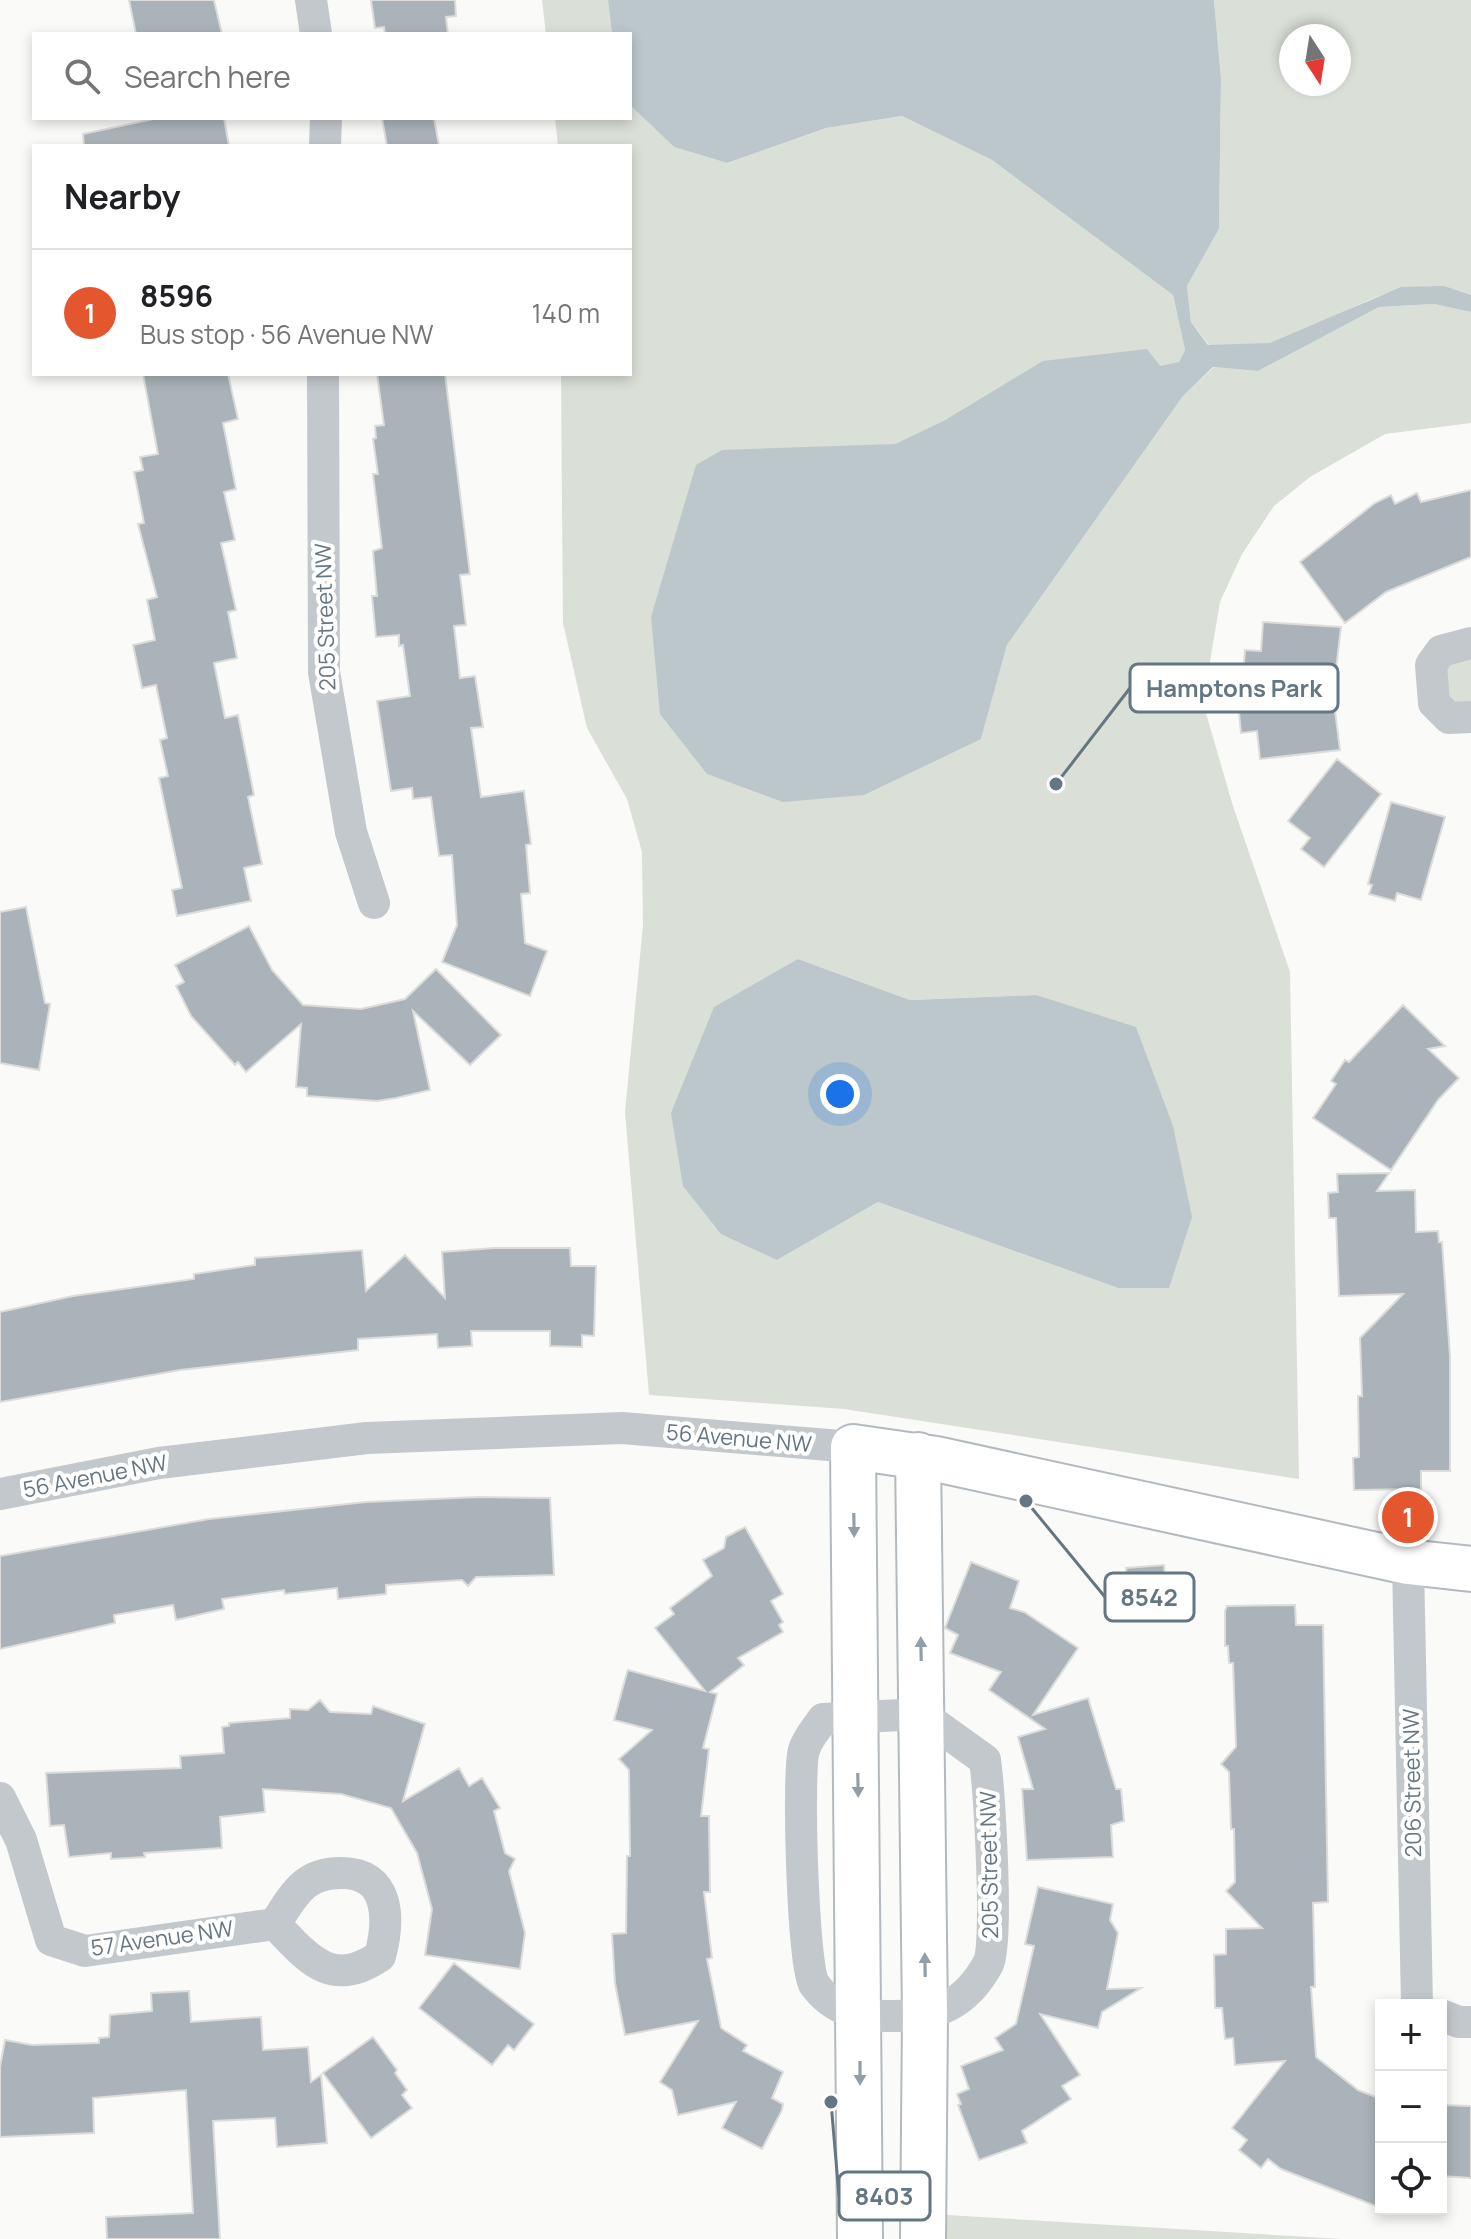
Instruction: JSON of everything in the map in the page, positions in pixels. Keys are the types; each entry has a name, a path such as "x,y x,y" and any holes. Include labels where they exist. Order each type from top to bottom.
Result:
{"street":[{"path":"311,0 316,32"},
{"path":"325,144 326,120"},
{"name":"205 Street NW","path":"323,376 324,672 351,832 374,903"},
{"path":"1471,643 1441,651 1431,665 1434,703 1449,718 1471,717"},
{"name":"56 Avenue NW","path":"0,1494 159,1463 367,1438 622,1428 918,1455 1408,1562 1471,1569"},
{"path":"853,1447 858,1717 860,2239"},
{"path":"918,1455 925,2016 923,2239"},
{"name":"206 Street NW","path":"1408,1562 1416,1999"},
{"path":"860,2017 832,2003 812,1982 802,1909 804,1750 823,1719 921,1714"},
{"name":"205 Street NW","path":"860,2017 925,2016 962,1999 990,1962 992,1815 985,1760 921,1714"},
{"name":"57 Avenue NW","path":"0,1798 21,1840 51,1940 85,1951 275,1924"},
{"path":"1447,2017 1471,2022"}],"shaded area":[{"path":"542,0 608,0 612,32 546,32"},
{"path":"608,0 1214,0 1221,79 1219,229 1187,286 1191,322 1208,345 1270,343 1401,287 1444,286 1471,295 1471,312 1434,304 1379,307 1258,371 1213,367 1183,396 1007,645 981,739 864,795 783,802 707,774 660,714 651,617 696,465 722,450 895,444 947,419 1043,361 1147,349 1160,366 1179,362 1185,350 1173,295 992,160 902,116 826,128 727,163 674,147 632,107 632,32 612,32"},
{"path":"1214,0 1471,0 1471,295 1441,288 1415,287 1391,292 1271,343 1209,345 1191,322 1187,286 1219,229 1221,79"},
{"path":"632,107 674,147 727,163 826,128 902,116 992,160 1173,295 1185,350 1179,362 947,419 895,444 833,448 651,617 653,632 981,739 1007,645 1183,396 1214,367 1258,371 1379,307 1434,304 1471,312 1471,423 1385,434 1310,477 1274,506 1242,554 1220,602 1203,703 1233,806 1290,972 1299,1479 844,1409 649,1395 625,1112 643,925 642,852 627,799 587,728 563,623 561,376 632,376 632,144 558,144 555,120 632,120","holes":["798,959 910,1000 1036,995 1118,1288 878,1202 777,1260"]},
{"path":"1471,650 1471,708 1451,707 1441,663"},
{"path":"798,959 910,1000 1036,995 1136,1027 1173,1126 1192,1217 1169,1288 1118,1288 878,1202 777,1260 721,1234 683,1186 671,1113 714,1007"},
{"path":"947,2215 1342,2239 947,2239"}],"building":[{"path":"129,0 214,0 222,32 136,32"},
{"path":"371,0 455,0 456,16 446,17 448,32 385,32 384,27 375,28"},
{"path":"149,120 224,120 229,144 84,144 83,134"},
{"path":"382,120 434,120 439,144 387,144"},
{"path":"143,376 228,376 238,419 223,423 236,489 224,492 235,540 221,543 236,610 228,612 237,658 214,663 225,718 238,715 254,795 248,797 262,864 244,868 251,901 177,916 172,890 182,888 159,778 168,776 160,740 167,738 156,685 142,688 133,645 155,640 147,600 157,597 138,524 144,523 134,472 143,470 140,457 158,454"},
{"path":"377,376 445,376 470,574 460,575 466,625 454,626 460,678 475,676 483,727 471,728 481,797 524,791 531,844 526,845 530,893 521,894 525,943 547,951 530,996 442,962 457,925 452,855 439,856 431,797 413,799 412,788 391,791 377,701 410,696 403,645 399,646 399,635 376,637 372,596 377,596 373,551 382,548 373,474 378,474 373,439 376,438 375,426 384,425"},
{"path":"1471,490 1471,557 1386,592 1345,623 1300,562 1375,503 1391,495 1395,504 1417,493 1421,502"},
{"path":"1263,622 1341,627 1333,695 1340,750 1260,759 1257,731 1241,733 1238,702 1241,702 1245,650 1261,651"},
{"path":"1337,759 1381,794 1324,867 1301,849 1310,838 1288,821"},
{"path":"1391,802 1445,817 1421,900 1397,893 1395,901 1369,894 1372,885 1368,884"},
{"path":"26,907 45,1003 50,1004 39,1070 0,1063 0,912"},
{"path":"249,926 272,970 303,1005 361,1009 405,999 436,969 501,1035 470,1065 413,1011 430,1090 377,1101 307,1096 307,1088 296,1087 301,1024 246,1072 238,1062 235,1065 191,1016 176,986 184,982 175,965"},
{"path":"1403,1005 1445,1046 1428,1049 1459,1078 1438,1100 1391,1170 1313,1118 1336,1084 1331,1081 1345,1060 1349,1062"},
{"path":"1389,1173 1377,1191 1415,1190 1416,1232 1438,1231 1439,1242 1442,1242 1450,1356 1450,1471 1421,1471 1421,1489 1354,1490 1353,1458 1359,1457 1358,1396 1362,1396 1360,1338 1403,1294 1339,1296 1336,1218 1329,1218 1328,1193 1338,1192 1337,1174"},
{"path":"570,1248 571,1266 596,1266 594,1336 582,1335 582,1347 550,1346 550,1331 471,1331 472,1346 438,1348 437,1334 358,1339 358,1350 180,1370 0,1402 0,1312 73,1296 194,1279 194,1274 255,1265 255,1258 362,1250 366,1291 405,1255 445,1298 442,1252"},
{"path":"479,1497 550,1498 554,1575 476,1577 468,1586 462,1580 386,1585 386,1594 338,1599 337,1588 285,1594 284,1590 222,1599 224,1609 176,1620 173,1605 114,1615 115,1623 0,1649 0,1556 209,1519 366,1502"},
{"path":"745,1527 783,1594 771,1601 783,1622 779,1625 783,1632 738,1658 744,1665 710,1692 717,1694 703,1748 709,1749 701,1816 709,1816 710,1892 704,1892 712,1958 707,1959 721,2028 747,2045 743,2051 783,2072 772,2098 783,2104 782,2110 762,2149 722,2128 736,2102 678,2115 672,2090 660,2082 698,2021 625,2035 615,1983 612,1934 626,1933 627,1856 630,1856 629,1770 619,1759 652,1730 614,1720 626,1676 628,1670 705,1691 655,1628 674,1614 670,1608 712,1576 703,1560 724,1548 726,1537"},
{"path":"971,1562 1019,1581 1010,1608 1024,1612 1078,1648 1033,1715 1088,1698 1116,1789 1121,1789 1124,1821 1111,1825 1113,1857 1027,1860 1022,1789 1033,1789 1018,1737 1045,1729 989,1690 1001,1672 950,1653 958,1635 945,1628"},
{"path":"1164,1565 1167,1605 1129,1608 1126,1568"},
{"path":"1295,1605 1296,1625 1323,1625 1328,1902 1313,1903 1315,1987 1311,1987 1316,2057 1358,2090 1375,2097 1375,2206 1281,2169 1268,2159 1261,2168 1239,2150 1247,2140 1232,2128 1285,2061 1235,2065 1233,2038 1225,2039 1222,2008 1215,2008 1214,1955 1226,1954 1226,1929 1262,1928 1226,1891 1235,1882 1234,1829 1231,1829 1229,1772 1221,1764 1236,1747 1233,1663 1229,1663 1228,1646 1225,1646 1227,1606"},
{"path":"320,1700 330,1712 371,1714 373,1706 425,1724 403,1801 459,1768 469,1786 482,1778 500,1808 494,1811 505,1853 515,1859 509,1871 525,1933 520,1969 425,1955 432,1909 417,1853 391,1808 341,1794 263,1789 265,1812 220,1817 222,1848 144,1853 145,1857 111,1859 111,1853 69,1857 64,1825 50,1826 46,1773 181,1768 180,1756 224,1753 222,1727 229,1726 229,1723 290,1718 290,1709 308,1710"},
{"path":"1038,1887 1113,1904 1110,1920 1118,1933 1107,1989 1141,1988 1102,2012 1098,2028 1040,2014 1080,2075 1062,2086 1071,2099 1022,2131 1027,2143 979,2160 958,2105 961,2104 957,2094 969,2089 961,2066 1003,2050 995,2038 1016,2024 1034,1946 1025,1944"},
{"path":"454,1963 534,2024 514,2050 508,2045 492,2065 419,2008"},
{"path":"189,1991 191,2022 261,2017 263,2050 308,2047 311,2082 321,2075 327,2143 277,2147 275,2118 213,2121 220,2239 107,2239 106,2217 193,2213 186,2090 93,2098 94,2133 0,2137 0,2067 5,2040 32,2045 99,2043 99,2038 109,2037 110,2015 152,2011 151,1993"},
{"path":"373,2037 397,2070 395,2073 407,2090 402,2095 412,2108 371,2138 323,2073"},
{"path":"1447,2105 1471,2106 1471,2178 1447,2176"}],"place":[{"name":"Hamptons Park","path":"1056,784"},
{"name":"8542","path":"1026,1501"},
{"name":"8596","path":"1408,1517"},
{"name":"8403","path":"831,2102"}]}
